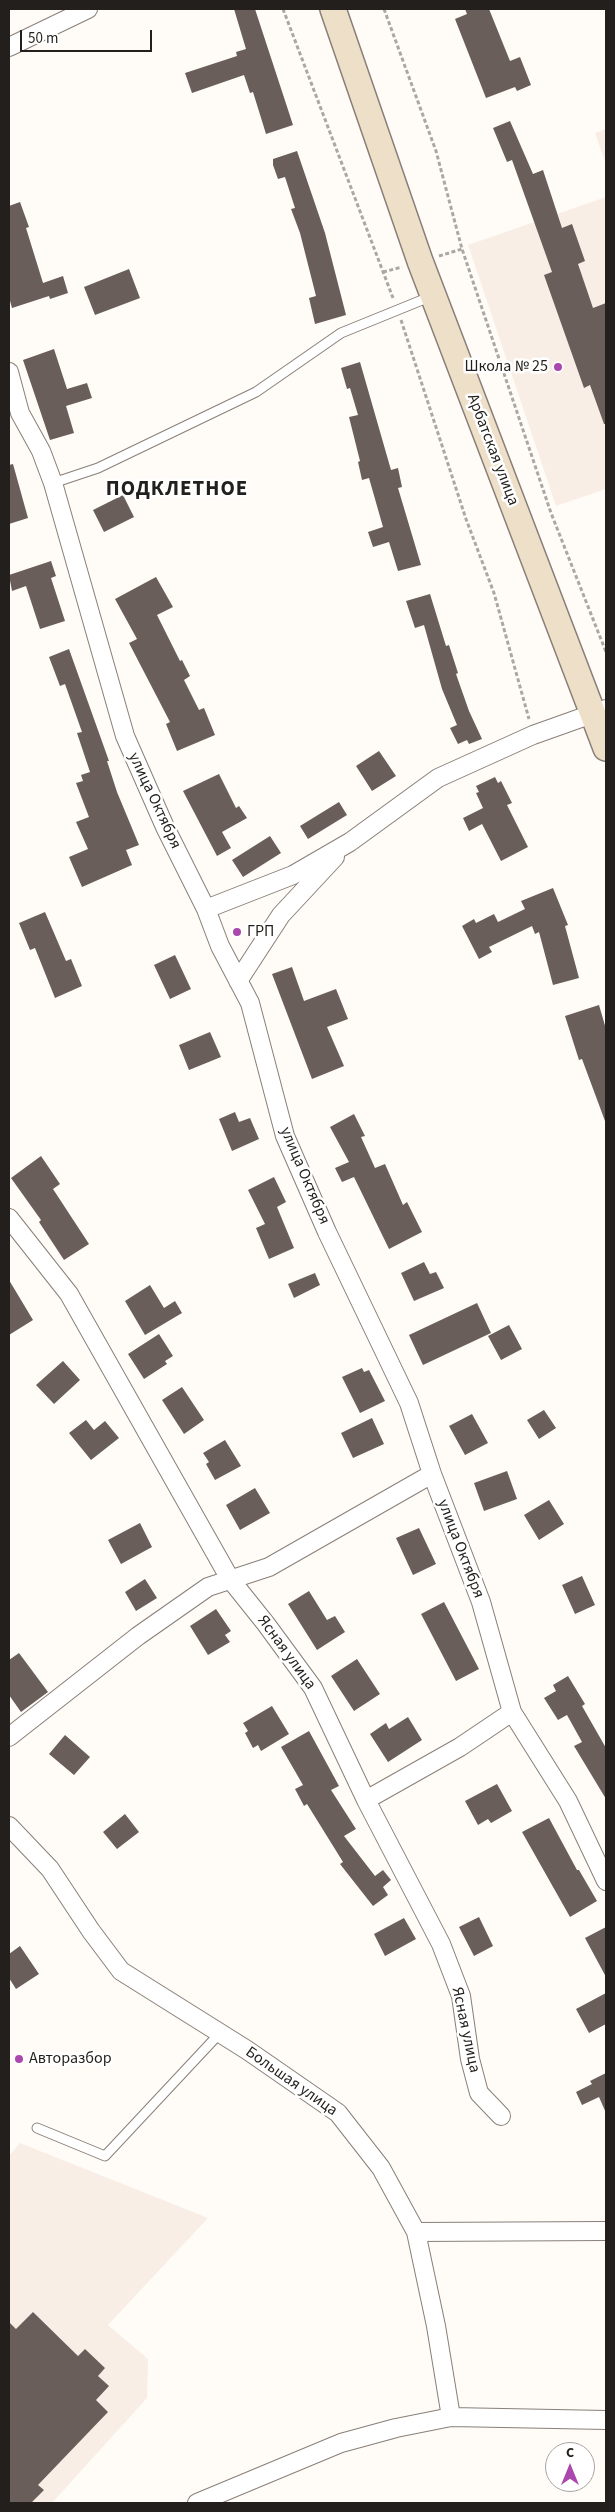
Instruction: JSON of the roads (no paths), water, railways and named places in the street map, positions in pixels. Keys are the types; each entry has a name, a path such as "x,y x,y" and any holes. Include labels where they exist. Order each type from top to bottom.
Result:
{"main road":[{"name":"Арбатская улица","path":"333,9 433,296 600,710 606,748"}],"street":[{"path":"9,46 88,9"},
{"name":"улица Октября","path":"9,372 14,415 41,451 53,482 125,736 165,827 206,910 220,946 250,1003 285,1136 327,1232 409,1403 432,1474 481,1602 512,1712 568,1801 606,1881"},
{"path":"206,910 293,875 350,842 438,778 533,735 600,710"},
{"path":"238,981 281,915 350,842"},
{"name":"Ясная улица","path":"9,1218 69,1294 230,1579 313,1688 366,1800 441,1944 461,1996 470,2059 479,2093 501,2116"},
{"path":"9,1737 138,1636 208,1587 269,1567 432,1474"},
{"path":"366,1800 460,1747 512,1712"},
{"name":"Большая улица","path":"9,1826 50,1869 91,1931 121,1971 220,2033 338,2113 380,2168 416,2232 436,2326 451,2417"},
{"path":"416,2232 606,2231"},
{"path":"196,2503 341,2443 396,2428 451,2417 606,2420"}],"lane":[{"path":"53,482 98,468 256,392 341,333 398,312 433,296"},
{"path":"37,2128 105,2156 220,2033"}],"place":[{"name":"Школа № 25","path":"558,367"},
{"name":"ГРП","path":"237,932"},
{"name":"Авторазбор","path":"19,2059"}],"district":[{"name":"ПОДКЛЕТНОЕ","path":"177,490"}]}
